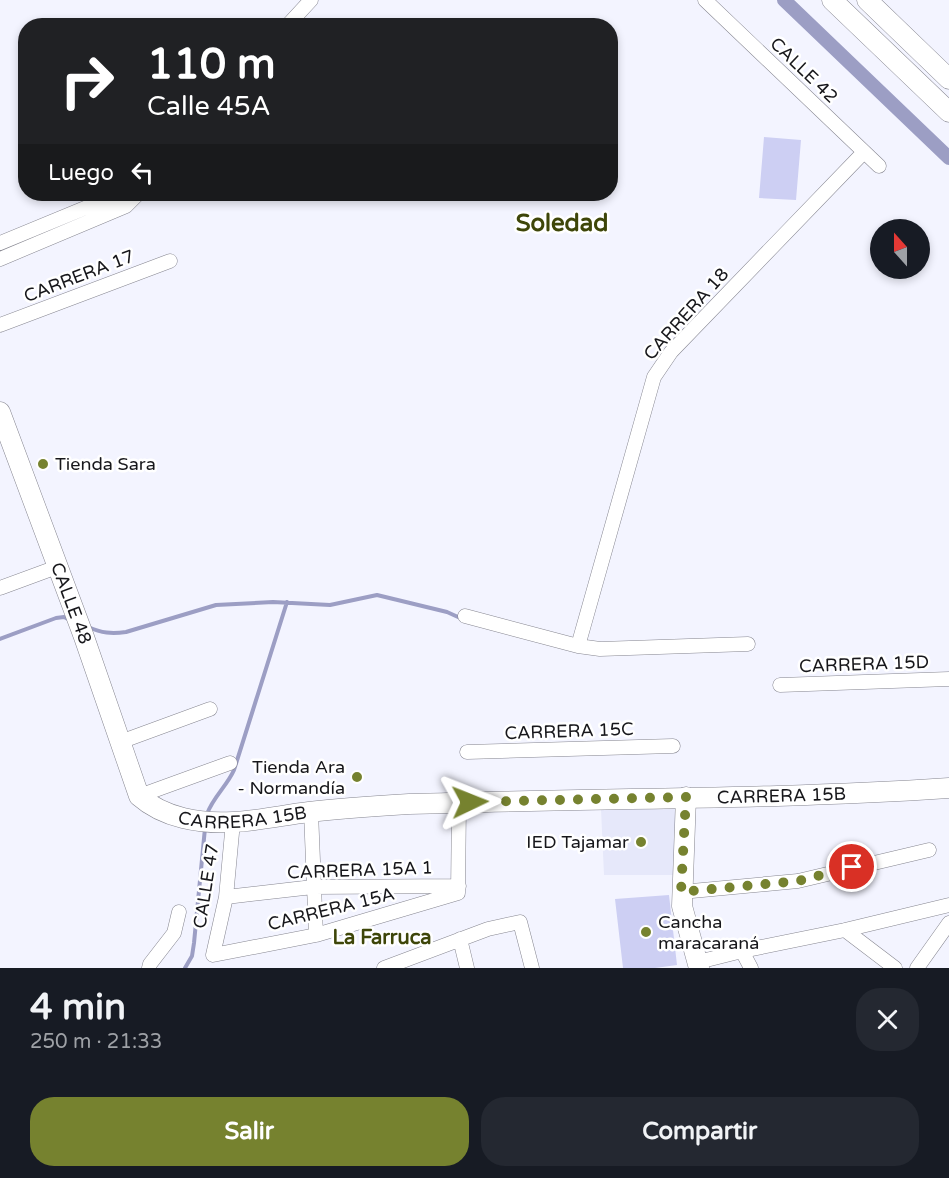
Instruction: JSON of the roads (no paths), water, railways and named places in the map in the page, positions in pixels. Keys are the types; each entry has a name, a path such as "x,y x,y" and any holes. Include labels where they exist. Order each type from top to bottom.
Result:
{"street":[{"path":"294,18 311,0"},
{"name":"CALLE 42","path":"705,0 879,166"},
{"path":"832,0 949,112"},
{"path":"867,0 949,79"},
{"name":"CARRERA 18","path":"578,646 654,377 671,352 864,152"},
{"path":"0,243 102,201"},
{"path":"0,259 126,206 130,201"},
{"name":"CARRERA 17","path":"0,325 170,261"},
{"name":"CALLE 48","path":"0,412 57,567 83,626 139,796"},
{"path":"0,588 57,567"},
{"path":"465,616 600,650 748,644"},
{"name":"CARRERA 15D","path":"780,685 949,679"},
{"path":"120,742 210,709"},
{"name":"CARRERA 15C","path":"467,752 673,746"},
{"name":"CARRERA 15B","path":"139,796 230,763"},
{"name":"CARRERA 15B","path":"139,796 159,811 207,821 233,822 362,807 794,795 949,788"},
{"path":"686,797 681,892 685,919 699,965 742,951 845,930 949,905"},
{"path":"458,890 459,803"},
{"path":"311,812 316,935"},
{"name":"CALLE 47","path":"213,955 226,897 233,822"},
{"path":"681,892 798,881 929,850"},
{"name":"CARRERA 15A 1","path":"226,897 313,887 458,890"},
{"name":"CARRERA 15A","path":"213,955 316,935 458,890"},
{"path":"149,968 174,933 179,912"},
{"path":"384,968 404,964 488,929 520,922 532,968"},
{"path":"917,968 949,923"},
{"path":"845,930 895,968"},
{"path":"460,939 467,968"},
{"path":"742,951 751,968"}],"waterway":[{"path":"784,0 949,158"},
{"path":"88,627 102,632 121,633 216,605 273,602 330,605 377,595 447,612 458,617"},
{"path":"207,814 234,770 287,602"},
{"path":"0,639 56,618 64,617 70,620"},
{"path":"185,968 192,956 194,943 205,828"}],"place":[{"name":"Tienda Sara","path":"43,464"},
{"name":"Tienda Ara - Normandía","path":"357,777"},
{"name":"IED Tajamar","path":"641,842"},
{"name":"Cancha maracaraná","path":"646,932"}],"district":[{"name":"Soledad","path":"562,223"},
{"name":"La Farruca","path":"382,937"}]}
